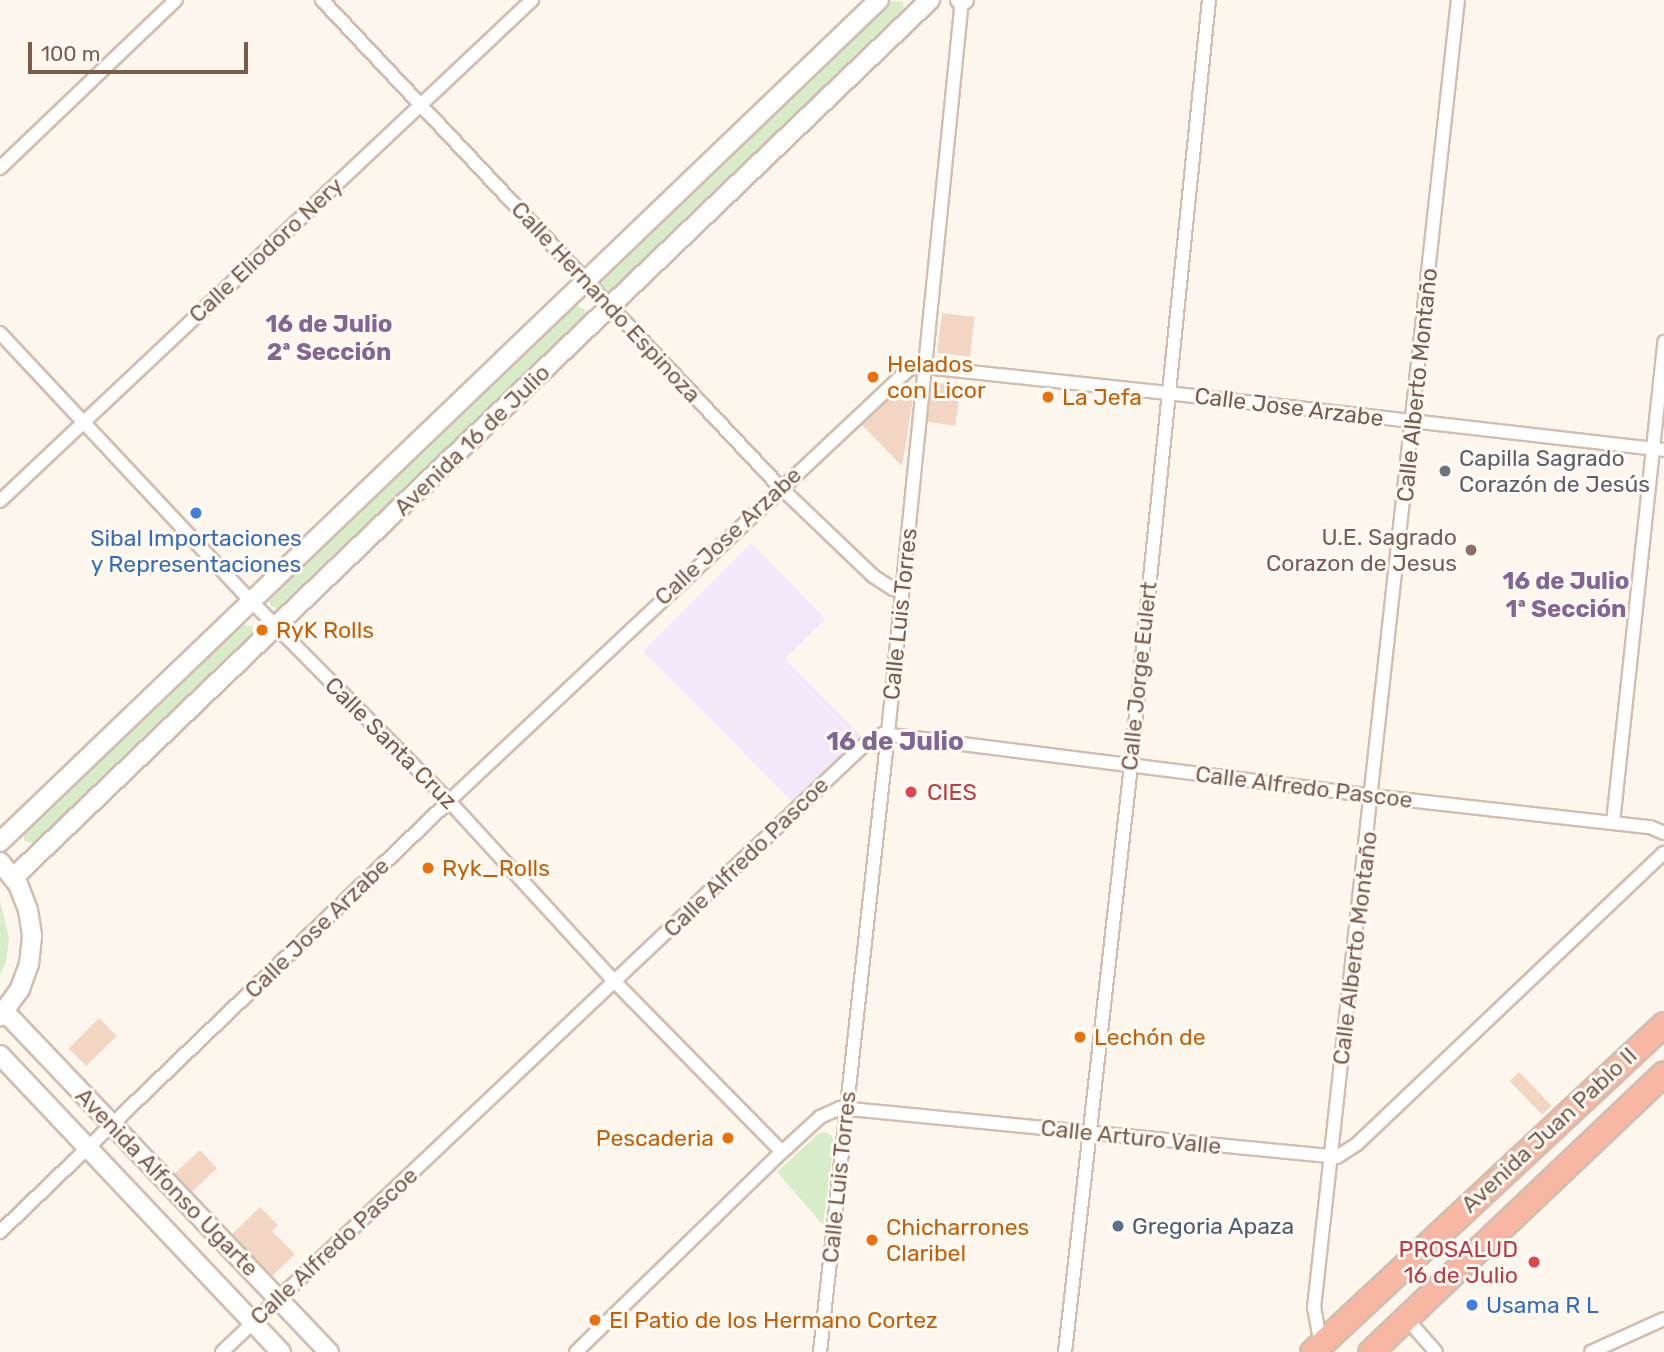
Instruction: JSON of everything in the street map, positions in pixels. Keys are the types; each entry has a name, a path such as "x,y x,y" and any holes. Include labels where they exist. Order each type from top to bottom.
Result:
{"highway":[{"name":"Avenida Juan Pablo II","path":"1319,1349 1664,1024"},
{"name":"Avenida Juan Pablo II","path":"1370,1352 1664,1073"}],"street":[{"path":"0,168 176,0"},
{"name":"Calle Hernando Espinoza","path":"321,0 780,487 873,576 894,589 902,590"},
{"name":"Calle Eliodoro Nery","path":"0,501 532,0"},
{"name":"Avenida 16 de Julio","path":"0,842 879,0"},
{"name":"Avenida 16 de Julio","path":"13,878 278,628 930,0"},
{"name":"Calle Luis Torres","path":"820,1352 888,733 962,0"},
{"name":"Calle Jorge Eulert","path":"1065,1352 1131,765 1209,0"},
{"name":"Calle Alberto Montaño","path":"1319,1349 1314,1308 1458,0"},
{"name":"Calle Santa Cruz","path":"0,333 252,601 449,801 615,982 782,1152"},
{"path":"1613,823 1659,450 1664,342"},
{"name":"Calle Jose Arzabe","path":"0,1232 449,801 902,373 924,367 1659,450"},
{"name":"Calle Alfredo Pascoe","path":"222,1352 864,745 888,733 1372,796 1650,827 1664,833"},
{"path":"1330,1158 1357,1144 1664,853"},
{"path":"0,862 13,878 28,909 32,936 29,964 20,989 3,1015"},
{"name":"Avenida Alfonso Ugarte","path":"3,1015 113,1125 329,1352"},
{"name":"Avenida Alfonso Ugarte","path":"0,1055 281,1352"},
{"name":"Calle Arturo Valle","path":"576,1352 782,1152 820,1117 832,1110 846,1108 1330,1158"},
{"path":"1406,1318 1436,1352"},
{"path":"1591,1352 1664,1319"}],"shaded area":[{"path":"751,543 825,619 785,659 863,738 795,805 643,651"}],"green space":[{"path":"886,0 903,2 905,18 616,290 608,291 601,286 599,279"},
{"path":"575,304 585,310 585,321 282,611 271,606 268,600 270,592 568,307"},
{"path":"241,626 253,627 255,633 252,639 35,844 24,841 24,831"},
{"path":"0,901 9,938 6,961 0,976"},
{"path":"825,1132 832,1136 834,1143 823,1225 777,1172 819,1133"}],"building":[{"path":"942,313 975,317 970,357 937,353"},
{"path":"932,382 961,386 955,426 926,422"},
{"path":"901,388 909,392 913,399 902,466 862,425"},
{"path":"99,1018 117,1036 86,1066 69,1048"},
{"path":"1519,1072 1552,1106 1542,1115 1510,1081"},
{"path":"200,1150 217,1168 191,1192 174,1174"},
{"path":"260,1207 278,1225 272,1231 295,1254 272,1276 232,1234"}],"place":[{"name":"Helados con Licor","path":"873,377"},
{"name":"La Jefa","path":"1048,397"},
{"name":"Capilla Sagrado Corazón de Jesús","path":"1445,471"},
{"name":"Sibal Importaciones y Representaciones","path":"196,513"},
{"name":"U.E. Sagrado Corazon de Jesus","path":"1471,550"},
{"name":"RyK Rolls","path":"262,630"},
{"name":"CIES","path":"911,792"},
{"name":"Ryk_Rolls","path":"428,868"},
{"name":"Lechón de","path":"1080,1037"},
{"name":"Pescaderia","path":"728,1138"},
{"name":"Gregoria Apaza","path":"1118,1226"},
{"name":"Chicharrones Claribel","path":"872,1240"},
{"name":"PROSALUD 16 de Julio","path":"1534,1262"},
{"name":"Usama R L","path":"1472,1305"},
{"name":"El Patio de los Hermano Cortez","path":"595,1320"}],"district":[{"name":"16 de Julio 2ª Sección","path":"329,339"},
{"name":"16 de Julio 1ª Sección","path":"1566,596"},
{"name":"16 de Julio","path":"895,742"}]}
